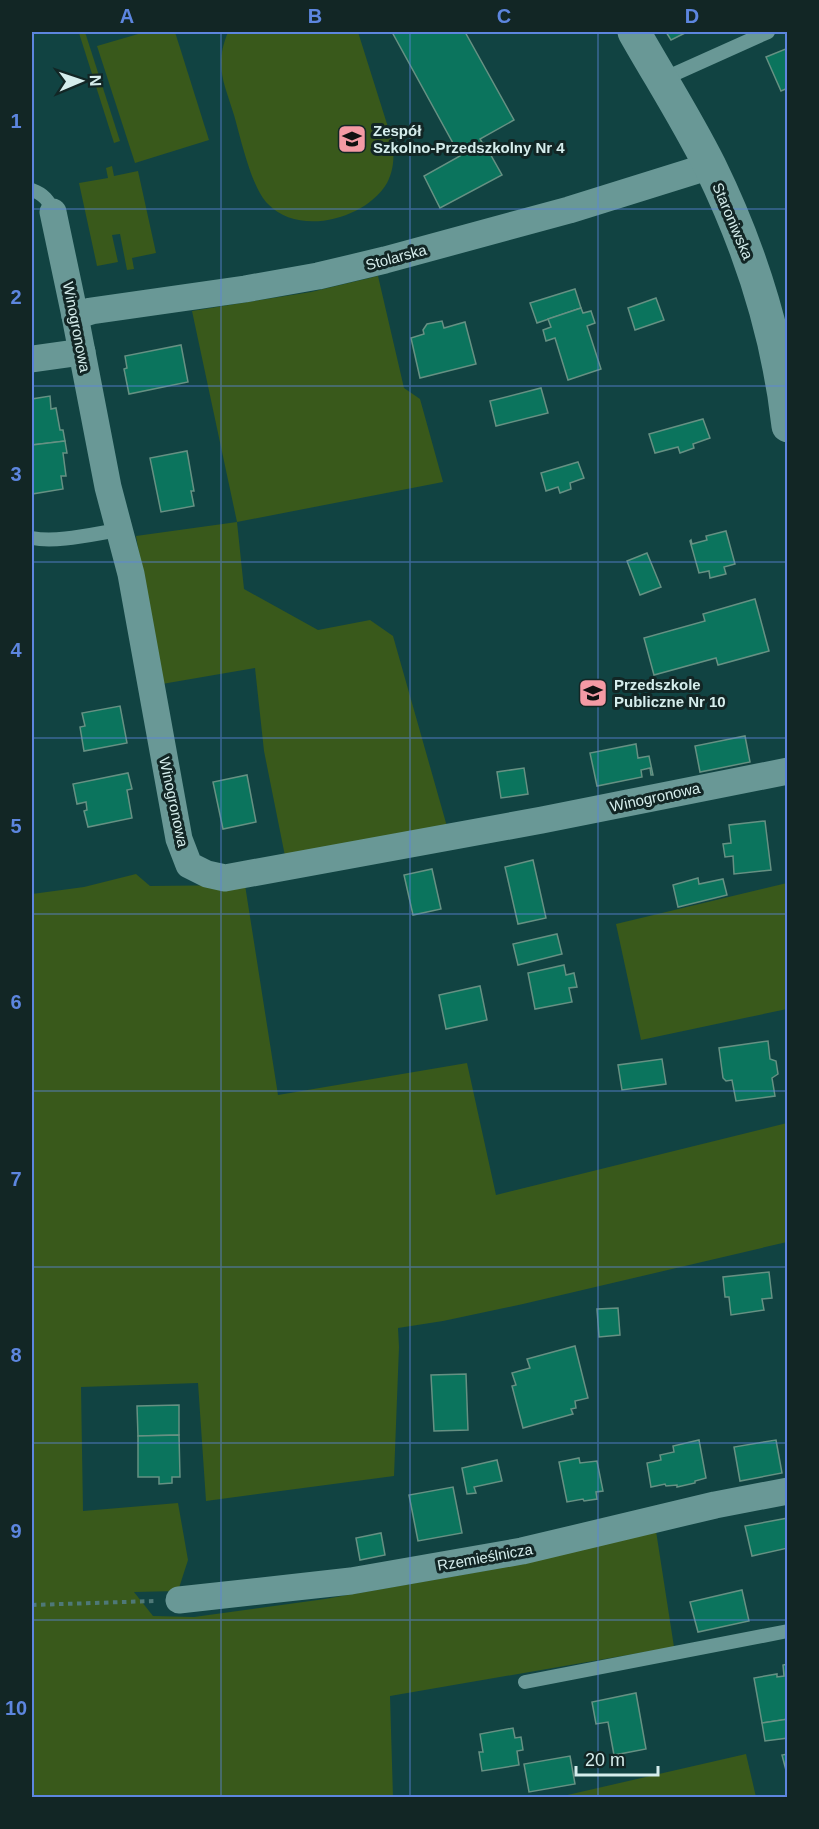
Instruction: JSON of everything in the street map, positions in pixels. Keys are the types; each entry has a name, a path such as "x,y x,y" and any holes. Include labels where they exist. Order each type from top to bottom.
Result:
{"street":[{"name":"Staroniwska","path":"634,32 710,166 753,268 783,361 788,426"},
{"name":"Stolarska","path":"75,316 318,276 569,210 710,166"},
{"name":"Winogronowa","path":"53,212 108,486 131,574 179,838 189,865 207,874 225,878 542,820 788,771"},
{"path":"32,359 82,352"},
{"name":"Rzemieślnicza","path":"179,1600 351,1581 522,1551 715,1505 788,1491"}],"lane":[{"path":"661,80 768,32"},
{"path":"32,190 40,193 49,202 53,212"},
{"path":"32,538 70,537 119,530"},
{"path":"525,1682 788,1631"}],"path":[{"path":"32,1605 179,1600"}],"green space":[{"path":"85,32 120,141 114,143 79,33"},
{"path":"145,32 175,32 209,140 135,163 97,46"},
{"path":"228,32 358,32 393,143 391,173 377,196 348,214 314,221 297,220 281,214 268,204 256,186 252,175 224,83 221,65"},
{"path":"112,166 114,176 138,171 156,253 132,258 134,269 127,270 120,234 112,235 118,262 97,266 79,183 108,178 106,168"},
{"path":"378,276 404,388 420,399 443,482 237,522 192,311 311,292"},
{"path":"237,522 244,589 318,630 370,620 393,636 448,830 286,861 264,751 255,668 162,684 136,536"},
{"path":"136,874 150,886 245,885 278,1095 467,1063 496,1195 787,1123 787,1242 523,1304 398,1328 394,1476 206,1501 198,1383 81,1387 83,1511 178,1503 188,1560 178,1591 134,1592 153,1616 194,1617 325,1599 495,1569 656,1531 674,1647 390,1696 393,1797 32,1797 32,894 84,887"},
{"path":"787,883 787,1009 641,1040 616,924"},
{"path":"746,1754 756,1797 554,1797 563,1796"}],"building":[{"path":"392,32 465,32 514,120 480,139 502,175 440,208 424,176 460,156"},
{"path":"666,32 687,32 671,40"},
{"path":"788,48 788,88 781,91 766,57"},
{"path":"575,289 581,308 537,323 530,303"},
{"path":"656,298 664,320 635,330 628,308"},
{"path":"581,308 583,313 591,311 595,323 587,326 601,369 568,380 555,338 546,341 543,330 551,327 548,319"},
{"path":"442,321 444,328 465,322 476,364 420,378 411,338 424,334 423,330 427,324"},
{"path":"181,345 188,382 129,394 124,369 127,368 125,356"},
{"path":"541,388 548,413 496,426 490,401"},
{"path":"50,396 51,409 56,408 60,430 63,430 65,441 32,445 32,399"},
{"path":"703,419 710,438 693,444 694,448 680,453 678,447 655,453 649,434"},
{"path":"65,441 67,453 63,453 66,476 61,476 63,489 32,494 32,445"},
{"path":"187,451 194,491 191,491 194,506 161,512 150,458"},
{"path":"578,462 584,478 570,483 571,489 560,493 558,487 546,491 541,473"},
{"path":"726,531 735,564 724,567 726,574 710,578 709,571 699,573 690,541 692,544 707,540 706,536"},
{"path":"647,553 661,587 640,595 627,561"},
{"path":"755,599 769,651 718,665 716,658 654,675 644,638 705,621 703,614"},
{"path":"120,706 127,743 84,751 80,727 85,726 82,713"},
{"path":"745,736 750,762 700,772 695,746"},
{"path":"636,744 638,758 649,756 653,775 651,775 650,768 641,770 642,777 597,786 590,753"},
{"path":"524,768 528,794 501,798 497,772"},
{"path":"128,773 132,789 127,790 132,818 88,827 84,811 87,810 86,802 77,804 73,784"},
{"path":"247,775 256,822 223,829 213,782"},
{"path":"765,821 771,870 734,874 733,856 725,857 723,844 731,843 729,825"},
{"path":"533,860 546,918 518,924 505,867"},
{"path":"432,869 441,909 413,915 404,875"},
{"path":"698,878 699,884 723,879 727,895 678,907 673,885"},
{"path":"557,934 562,954 518,965 513,944"},
{"path":"564,965 566,975 574,973 577,987 569,988 572,1002 535,1009 528,973"},
{"path":"480,986 487,1020 446,1029 439,995"},
{"path":"768,1041 770,1059 776,1061 778,1074 772,1078 775,1096 736,1101 732,1080 726,1081 723,1078 719,1048"},
{"path":"662,1059 666,1084 622,1090 618,1065"},
{"path":"769,1272 772,1298 762,1299 764,1310 731,1315 729,1297 725,1297 723,1277"},
{"path":"618,1308 620,1335 599,1337 597,1309"},
{"path":"575,1346 588,1398 575,1401 576,1408 571,1409 573,1414 523,1428 512,1386 516,1385 512,1373 530,1368 527,1359"},
{"path":"466,1374 468,1430 434,1431 431,1375"},
{"path":"179,1405 179,1435 138,1436 137,1406"},
{"path":"179,1435 180,1477 172,1477 172,1483 159,1484 159,1477 138,1477 138,1436"},
{"path":"699,1440 706,1478 677,1487 677,1485 666,1486 665,1484 651,1487 647,1463 661,1460 660,1455 674,1452 673,1446"},
{"path":"776,1440 782,1473 740,1481 734,1447"},
{"path":"579,1458 580,1463 597,1461 603,1491 596,1492 597,1499 567,1502 559,1462"},
{"path":"497,1460 502,1481 474,1487 476,1493 467,1494 462,1468"},
{"path":"453,1487 462,1533 418,1541 409,1495"},
{"path":"788,1518 788,1548 752,1556 745,1526"},
{"path":"381,1533 385,1555 360,1560 356,1538"},
{"path":"742,1590 749,1621 698,1632 690,1602"},
{"path":"788,1664 788,1719 762,1723 754,1678 777,1674 777,1677 784,1676 783,1665"},
{"path":"636,1693 646,1749 614,1755 608,1722 596,1724 592,1702"},
{"path":"788,1719 788,1738 765,1741 762,1723"},
{"path":"513,1728 515,1738 521,1737 523,1750 517,1751 519,1765 482,1771 479,1752 483,1752 480,1734"},
{"path":"788,1754 788,1778 782,1755"},
{"path":"570,1756 575,1784 529,1792 524,1764"}],"place":[{"name":"Zespół Szkolno-Przedszkolny Nr 4","path":"352,139"},
{"name":"Przedszkole Publiczne Nr 10","path":"593,693"}]}
